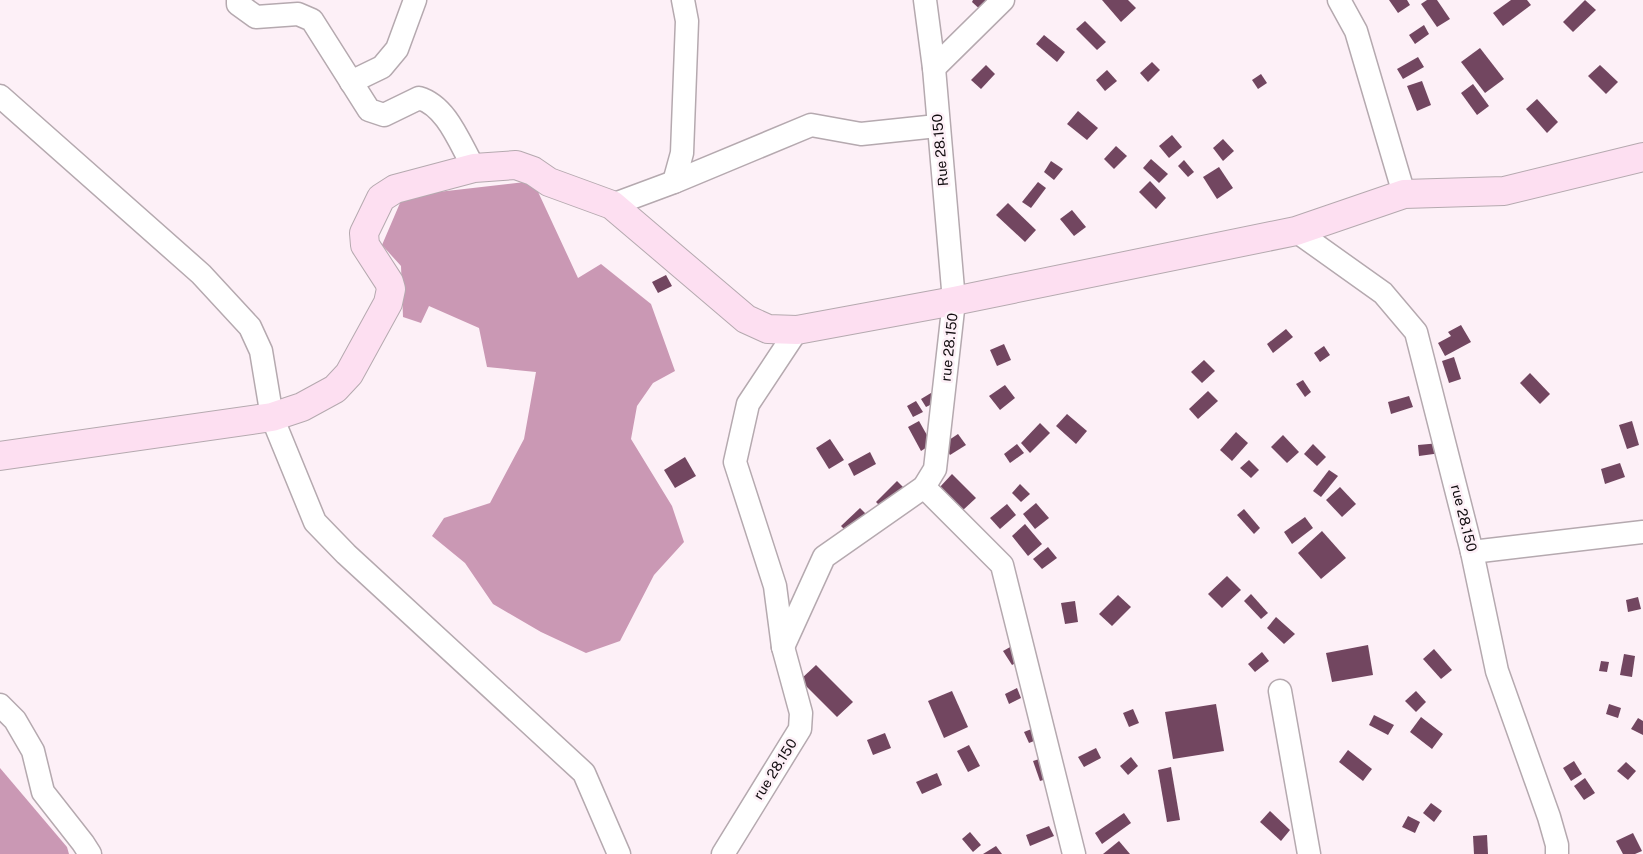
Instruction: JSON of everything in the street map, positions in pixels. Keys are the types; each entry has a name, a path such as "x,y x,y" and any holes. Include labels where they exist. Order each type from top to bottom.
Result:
{"street":[{"path":"238,0 238,4 256,17 298,14 312,20 369,110 384,115 419,98 429,101 441,112 474,168"},
{"path":"351,82 382,68 397,49 415,0"},
{"path":"674,182 682,153 687,21 683,0"},
{"name":"Rue 28.150","path":"925,0 934,68 937,126 954,301"},
{"path":"934,68 1003,0"},
{"path":"1338,0 1356,31 1404,194"},
{"path":"0,96 201,274 250,327 261,351 272,417 315,522 346,554 584,773 619,854"},
{"path":"612,204 674,182 811,125 860,134 937,126"},
{"name":"rue 28.150","path":"783,647 824,557 924,488 935,469 954,301 1296,231 1404,194 1504,191 1643,157"},
{"path":"0,456 272,417 302,407 335,389 349,374 388,303 391,289 389,282 366,245 364,238 364,233 381,198 396,189 474,168 516,165 533,171 548,182 612,204 746,319 768,329 797,330 954,301"},
{"name":"rue 28.150","path":"1296,231 1383,293 1416,332 1472,552 1497,671 1549,817 1558,854"},
{"name":"rue 28.150","path":"723,854 800,729 801,713 783,647 775,586 735,462 748,404 797,330"},
{"path":"924,488 1002,565 1074,854"},
{"path":"1472,552 1643,532"},
{"path":"1280,691 1309,854"},
{"path":"0,705 15,720 33,751 43,792 83,842 90,854"}],"shaded area":[{"path":"533,181 578,278 601,264 651,304 675,371 653,383 637,406 631,439 672,506 684,542 654,575 620,641 586,653 541,632 493,604 465,563 432,536 444,518 490,503 524,439 536,372 487,367 479,328 429,306 421,323 403,317 401,266 382,245 403,196"},
{"path":"0,768 67,847 69,854 0,854"}],"building":[{"path":"973,0 994,0 983,12 972,2"},
{"path":"1102,0 1128,0 1136,8 1121,22"},
{"path":"1389,0 1407,0 1410,5 1398,13"},
{"path":"1427,0 1437,0 1450,19 1437,27 1421,4"},
{"path":"1511,0 1527,0 1531,5 1503,26 1493,13"},
{"path":"1585,0 1596,10 1573,32 1563,22"},
{"path":"1085,21 1106,42 1097,50 1076,29"},
{"path":"1424,25 1429,34 1415,44 1409,35"},
{"path":"1044,35 1065,52 1057,62 1036,44"},
{"path":"1480,48 1504,79 1485,93 1461,62"},
{"path":"1418,57 1424,67 1403,79 1397,69"},
{"path":"1152,62 1160,70 1148,82 1140,73"},
{"path":"986,65 995,74 981,89 971,80"},
{"path":"1600,65 1618,82 1606,94 1588,76"},
{"path":"1107,70 1117,81 1105,91 1096,80"},
{"path":"1261,74 1267,83 1258,89 1252,80"},
{"path":"1422,81 1431,105 1417,111 1407,86"},
{"path":"1473,84 1489,106 1477,115 1461,93"},
{"path":"1537,99 1558,122 1547,133 1526,109"},
{"path":"1078,111 1098,128 1087,140 1067,124"},
{"path":"1172,135 1182,147 1169,158 1159,146"},
{"path":"1223,139 1234,151 1223,161 1213,148"},
{"path":"1116,146 1127,156 1114,169 1104,159"},
{"path":"1151,159 1168,174 1159,183 1143,168"},
{"path":"1184,160 1194,172 1188,177 1178,166"},
{"path":"1051,161 1063,169 1054,180 1044,172"},
{"path":"1219,167 1233,188 1217,199 1203,177"},
{"path":"1150,181 1166,198 1156,209 1139,192"},
{"path":"1038,182 1046,188 1031,208 1022,202"},
{"path":"1008,203 1036,230 1025,242 996,215"},
{"path":"1072,210 1086,227 1074,236 1060,219"},
{"path":"666,275 672,286 658,293 652,282"},
{"path":"1461,325 1471,342 1445,356 1438,343 1451,336 1448,332"},
{"path":"1286,329 1293,337 1273,353 1267,344"},
{"path":"1004,344 1011,360 997,366 990,350"},
{"path":"1324,346 1330,355 1320,362 1314,353"},
{"path":"1454,357 1461,379 1449,383 1442,361"},
{"path":"1204,360 1215,371 1202,383 1191,372"},
{"path":"1530,373 1550,394 1540,404 1520,383"},
{"path":"1303,380 1311,392 1305,397 1296,384"},
{"path":"1005,385 1015,398 1000,410 989,396"},
{"path":"1208,391 1218,401 1198,419 1189,409"},
{"path":"931,393 936,402 926,407 921,399"},
{"path":"1409,396 1413,407 1391,414 1388,402"},
{"path":"916,401 923,412 913,417 907,406"},
{"path":"1067,414 1087,431 1076,444 1056,426"},
{"path":"919,421 932,444 921,451 908,427"},
{"path":"1632,421 1639,445 1627,449 1619,425"},
{"path":"1040,423 1050,433 1030,453 1021,443"},
{"path":"1236,432 1248,443 1232,461 1220,450"},
{"path":"958,434 966,445 950,455 943,444"},
{"path":"1283,435 1299,452 1287,463 1271,447"},
{"path":"830,439 844,460 829,469 816,448"},
{"path":"1440,443 1441,453 1419,456 1418,445"},
{"path":"1017,444 1024,453 1010,463 1004,454"},
{"path":"1313,444 1326,457 1317,466 1304,454"},
{"path":"870,452 876,464 854,476 848,464"},
{"path":"685,457 696,476 675,488 664,470"},
{"path":"1249,460 1259,470 1251,478 1240,468"},
{"path":"1620,463 1625,477 1605,484 1601,469"},
{"path":"1329,470 1338,476 1321,497 1313,491"},
{"path":"952,474 976,498 962,511 939,488"},
{"path":"897,481 907,491 886,512 876,502"},
{"path":"1020,484 1030,494 1021,502 1012,493"},
{"path":"1340,487 1356,504 1342,517 1326,500"},
{"path":"1036,503 1049,518 1035,529 1023,514"},
{"path":"1007,504 1016,515 1000,529 990,518"},
{"path":"860,508 870,518 851,536 841,526"},
{"path":"1244,509 1260,528 1254,534 1237,515"},
{"path":"1305,517 1313,528 1292,544 1284,532"},
{"path":"1025,524 1042,544 1028,556 1012,536"},
{"path":"1322,531 1346,558 1321,579 1298,553"},
{"path":"1048,547 1057,558 1042,569 1033,559"},
{"path":"1227,576 1241,590 1222,608 1208,594"},
{"path":"1251,594 1268,613 1261,619 1244,601"},
{"path":"1118,595 1131,607 1112,626 1099,614"},
{"path":"1638,597 1641,609 1628,612 1626,600"},
{"path":"1075,601 1078,622 1065,624 1061,603"},
{"path":"1276,617 1295,634 1284,644 1267,628"},
{"path":"1368,645 1373,675 1332,682 1326,653"},
{"path":"1012,646 1021,660 1012,665 1003,651"},
{"path":"1434,649 1452,670 1441,679 1423,659"},
{"path":"1262,652 1269,661 1255,672 1248,664"},
{"path":"1624,654 1635,656 1632,677 1620,675"},
{"path":"1601,661 1609,662 1607,672 1599,671"},
{"path":"816,665 853,702 837,717 800,680"},
{"path":"1017,688 1021,698 1009,704 1005,694"},
{"path":"952,691 968,727 944,738 928,701"},
{"path":"1416,691 1426,702 1416,712 1405,701"},
{"path":"1216,704 1224,751 1173,759 1165,712"},
{"path":"1609,704 1621,708 1618,718 1606,714"},
{"path":"1133,709 1139,723 1129,727 1123,713"},
{"path":"1374,715 1394,725 1388,735 1369,725"},
{"path":"1421,717 1443,734 1432,749 1410,732"},
{"path":"1638,718 1643,721 1643,735 1631,729"},
{"path":"1044,724 1049,735 1029,743 1024,732"},
{"path":"885,733 891,748 873,755 867,740"},
{"path":"969,745 980,766 968,772 957,751"},
{"path":"1096,748 1101,758 1084,767 1078,757"},
{"path":"1348,750 1372,769 1363,781 1339,762"},
{"path":"1049,756 1056,776 1040,781 1033,761"},
{"path":"1131,757 1138,766 1128,775 1120,766"},
{"path":"1574,761 1582,774 1571,781 1563,768"},
{"path":"1626,762 1636,771 1628,780 1617,771"},
{"path":"1171,767 1180,820 1167,822 1158,770"},
{"path":"937,773 942,785 922,794 916,782"},
{"path":"1585,778 1595,793 1584,800 1574,786"},
{"path":"1431,803 1442,811 1434,822 1423,813"},
{"path":"1270,811 1290,830 1281,841 1260,822"},
{"path":"1124,813 1131,823 1102,844 1095,833"},
{"path":"1408,816 1420,822 1415,833 1402,827"},
{"path":"1049,826 1054,836 1030,846 1026,835"},
{"path":"970,832 981,845 973,852 962,839"},
{"path":"1633,833 1642,851 1635,854 1623,854 1616,841"},
{"path":"1487,835 1488,854 1474,854 1473,836"},
{"path":"1119,841 1130,854 1103,854"},
{"path":"996,846 1002,854 983,854"}]}
